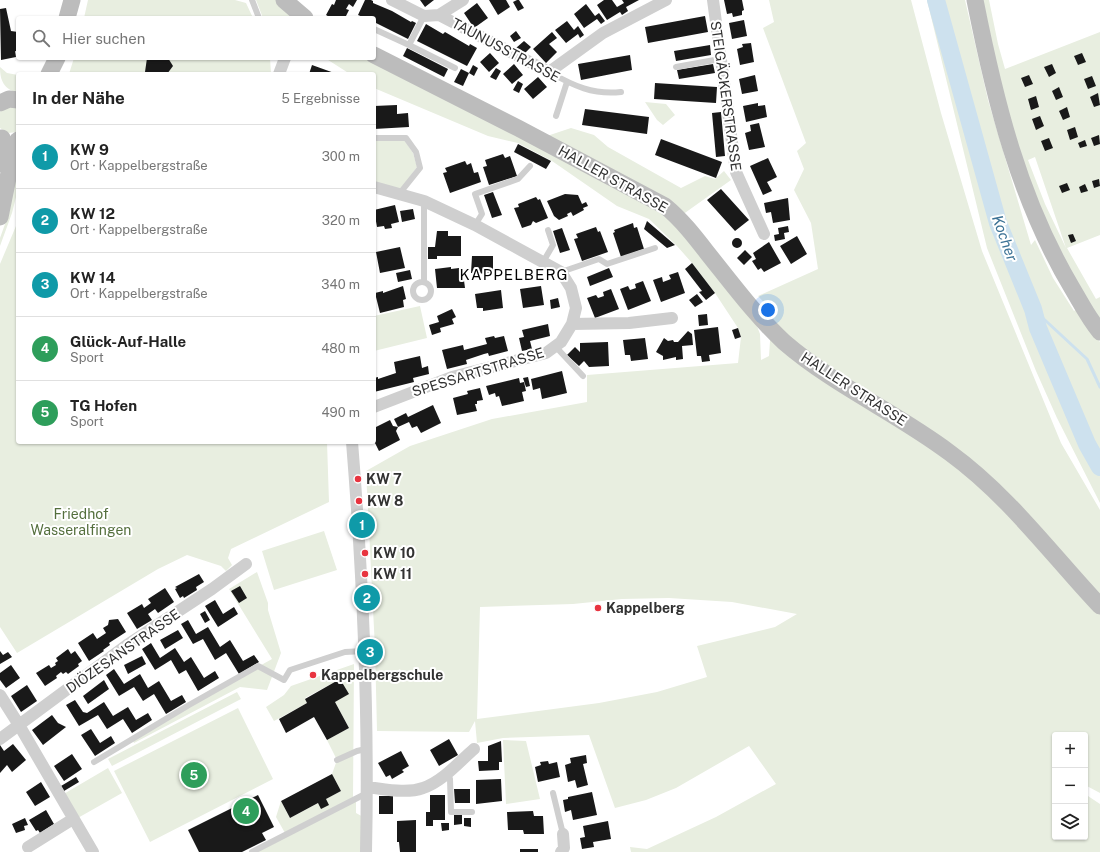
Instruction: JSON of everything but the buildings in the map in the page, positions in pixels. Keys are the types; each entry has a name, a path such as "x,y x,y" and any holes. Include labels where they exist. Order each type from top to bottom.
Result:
{"main road":[{"path":"68,16 72,0"},
{"path":"284,0 303,16"},
{"path":"975,0 997,103 1030,204 1060,267 1100,332"},
{"name":"HALLER STRASSE","path":"376,56 518,128 665,206 682,222 750,306 783,340 834,380 918,431 971,469 1023,518 1100,606"},
{"path":"50,72 56,60"},
{"path":"54,72 56,60"},
{"path":"0,217 12,158 10,138"}],"street":[{"path":"392,0 424,16"},
{"path":"439,14 463,0"},
{"path":"550,72 603,33 666,0"},
{"name":"STEIGÄCKERSTRASSE","path":"713,0 736,172 764,234"},
{"name":"TAUNUSSTRASSE","path":"424,16 439,14 550,72"},
{"name":"SPESSARTSTRASSE","path":"376,187 424,201 475,225 561,272 571,288 576,308 572,324 561,342 546,353 452,377 376,406"},
{"path":"572,324 622,324 672,318"},
{"path":"352,444 359,532 364,651 367,790 366,852"},
{"name":"DIÖZESANSTRASSE","path":"0,739 127,645 212,589 246,564"},
{"path":"0,695 93,852"},
{"path":"367,790 405,791 423,788 447,772 474,749"},
{"path":"28,847 73,819"},
{"path":"562,852 564,848 563,834"}],"lane":[{"path":"252,0 258,16"},
{"path":"409,45 424,16"},
{"path":"376,30 455,68"},
{"path":"676,66 720,59"},
{"name":"TAUNUSSTRASSE","path":"550,72 566,82 584,89 605,94 621,92"},
{"path":"556,116 566,82"},
{"path":"376,138 406,138 416,152 420,168 400,193"},
{"path":"475,225 482,214 475,194 518,179 530,166"},
{"path":"424,201 424,282"},
{"path":"543,262 553,246 548,230"},
{"path":"561,272 599,259 607,264 654,248"},
{"path":"556,346 584,376"},
{"path":"94,762 258,666 284,680 290,670 345,652 364,651"},
{"path":"337,760 357,751 366,749"},
{"path":"447,772 450,779 451,812 472,812"},
{"path":"252,852 367,790"},
{"path":"553,793 563,834"}],"green space":[{"path":"88,0 235,0 246,3 252,16 84,16"},
{"path":"256,0 278,0 298,16 262,16"},
{"path":"769,0 911,0 941,113 982,251 1061,443 1100,510 1100,793 1088,787 1088,732 1052,732 1052,840 1088,840 1088,796 1100,804 1100,852 631,852 630,847 647,849 716,817 776,784 749,746 676,788 646,800 615,808 589,735 503,738 477,743 475,721 469,732 377,731 375,648 366,471 410,446 492,419 587,402 587,375 738,363 741,337 738,328 715,293 692,263 649,219 617,206 552,161 518,143 488,136 376,89 376,72 347,72 328,60 376,60 678,221 752,313 760,334 761,360 769,356 772,311 758,296 818,269 811,223 794,190 804,169 797,151 806,143 763,28 774,22","holes":["669,598 732,602 797,614 775,627 697,646 707,677 657,692 599,703 477,719 480,607 573,604 622,599"]},
{"path":"927,0 965,0 988,100 1031,245 1035,240 1053,278 1074,311 1077,309 1100,342 1100,503 1057,418 1036,371 987,248"},
{"path":"983,0 989,0 1005,69 1100,32 1100,235 1067,248 1096,299 1100,297 1100,321 1059,252 1038,206 1008,120","holes":["1035,157 1066,248 1045,204 1028,160"]},
{"path":"73,60 270,60 271,72 70,72"},
{"path":"0,67 7,73 16,75 16,92 6,87 1,76"},
{"path":"645,102 666,104 675,115 663,125 657,120"},
{"path":"6,107 16,107 16,132 8,133 0,128 0,112"},
{"path":"571,128 594,135 608,147 681,188 705,176 715,179 724,171 731,180 682,215 547,136"},
{"path":"376,141 405,141 413,153 417,167 400,190 376,184"},
{"path":"16,167 16,197 0,246 0,238 9,213"},
{"name":"Friedhof Wasseralfingen","path":"16,226 16,444 327,444 329,502 231,549 228,558 232,565 226,571 221,566 187,555 158,569 17,653 0,627 0,264"},
{"path":"420,306 427,338 376,351 376,316"},
{"path":"324,531 337,570 274,590 262,551"},
{"path":"257,572 268,603 268,610 281,653 267,690 240,687 134,743 132,739 189,705 272,659 229,589"},
{"path":"354,664 353,799 285,833 276,817 281,801 290,818 341,791 332,774 337,760 327,740 349,728 335,702 340,679 305,698 307,703 274,721 266,707 284,695 291,686"},
{"path":"237,692 241,699 112,766 108,759"},
{"path":"238,708 273,779 150,842 114,771"},
{"path":"503,740 526,741 540,799 506,804"},
{"path":"108,768 122,793 76,819 62,795"},
{"path":"356,801 356,813 365,818 364,852 257,852"}],"waterway":[{"name":"Kocher","path":"936,0 998,223 1033,309 1038,328 1087,444 1100,467"},
{"path":"1033,309 1087,359 1100,387"}],"place":[{"name":"KW 7","path":"358,479"},
{"name":"KW 8","path":"359,501"},
{"name":"KW 9","path":"362,525"},
{"name":"KW 10","path":"365,553"},
{"name":"KW 11","path":"365,574"},
{"name":"KW 12","path":"367,598"},
{"name":"Kappelberg","path":"598,608"},
{"name":"KW 14","path":"370,652"},
{"name":"Kappelbergschule","path":"313,675"},
{"name":"TG Hofen","path":"194,775"},
{"name":"Glück-Auf-Halle","path":"246,811"}],"district":[{"name":"KAPPELBERG","path":"514,274"}]}
